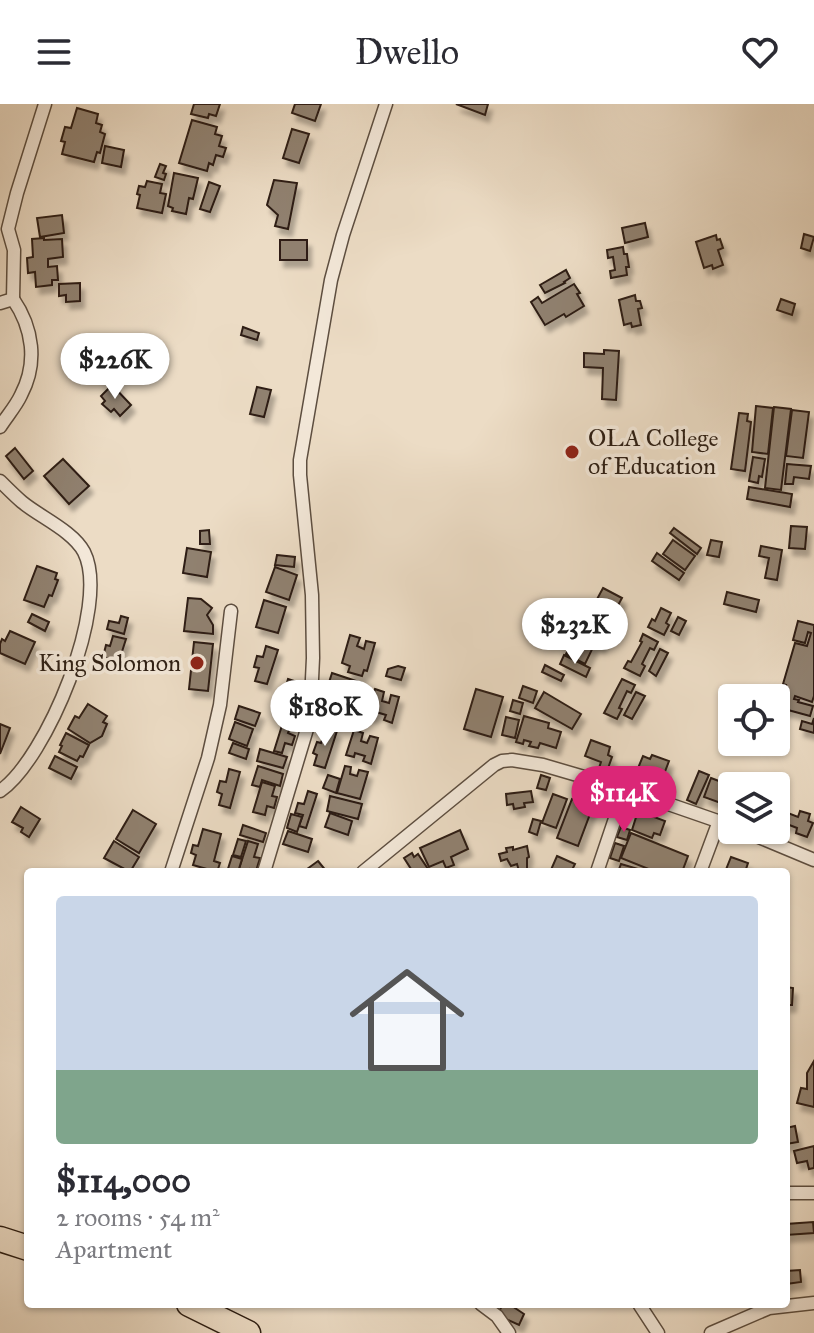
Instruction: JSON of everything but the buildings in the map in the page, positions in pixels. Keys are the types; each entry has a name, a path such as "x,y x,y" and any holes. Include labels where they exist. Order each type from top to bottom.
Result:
{"highway":[{"path":"0,1239 24,1247"},
{"path":"197,1308 248,1333"}],"street":[{"path":"0,427 22,395 31,369 33,350 27,324 7,301 14,250 8,229 45,104"},
{"path":"265,868 307,729 311,700 312,595 300,460 331,280 386,104"},
{"path":"0,481 25,505 79,544 86,554 90,594 82,645 74,670 28,761 14,780 0,791"},
{"path":"172,868 208,758 226,661 231,611"},
{"path":"368,868 502,761 543,765 718,821"},
{"path":"598,868 625,789"},
{"path":"702,868 718,839"},
{"path":"776,844 814,860"},
{"path":"790,1193 814,1193"},
{"path":"790,1306 814,1303"},
{"path":"486,1308 497,1316 509,1333"},
{"path":"642,1308 658,1333"},
{"path":"711,1333 769,1308"}],"place":[{"name":"OLA College of Education","path":"572,452"},
{"name":"King Solomon","path":"197,663"}]}
